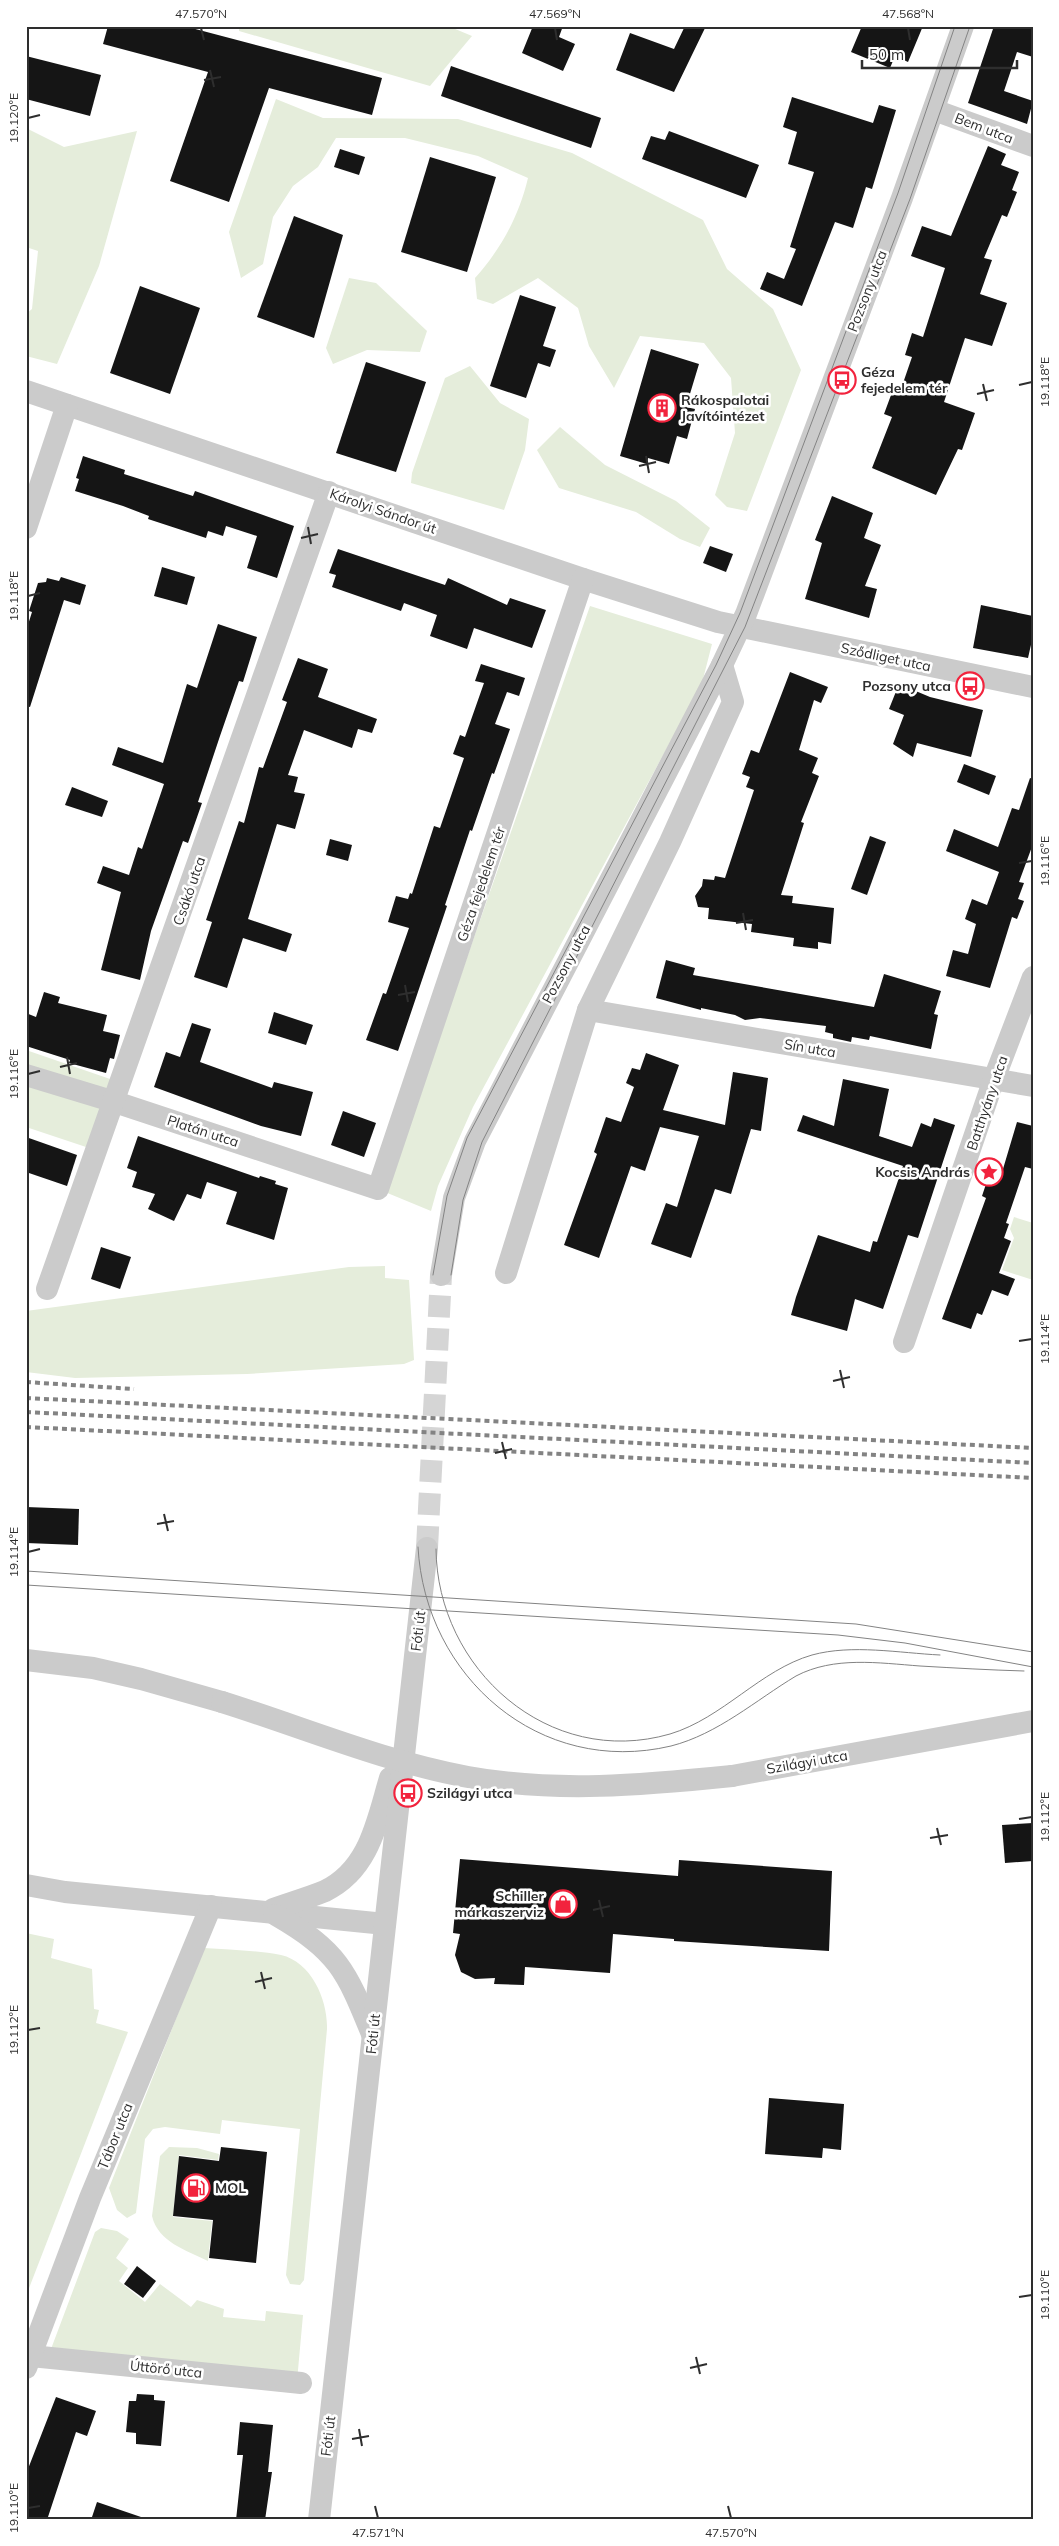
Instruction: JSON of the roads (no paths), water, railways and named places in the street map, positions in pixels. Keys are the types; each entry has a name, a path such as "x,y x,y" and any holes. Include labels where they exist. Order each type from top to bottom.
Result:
{"street":[{"name":"Pozsony utca","path":"441,1275 454,1198 475,1141 722,665 740,626 934,110 963,26"},
{"name":"Bem utca","path":"934,110 1033,146"},
{"name":"Károlyi Sándor út","path":"26,391 583,579 718,622 740,626"},
{"path":"26,528 67,405"},
{"name":"Csákó utca","path":"46,1289 115,1102 329,492"},
{"name":"Géza fejedelem tér","path":"378,1189 583,579"},
{"name":"Sződliget utca","path":"740,626 1033,687"},
{"path":"506,1273 588,1010 670,842 732,702 722,665"},
{"name":"Batthyány utca","path":"904,1342 994,1079 1033,978"},
{"name":"Sín utca","path":"588,1010 1033,1086"},
{"name":"Platán utca","path":"26,1075 115,1102 378,1189"},
{"name":"Fóti út","path":"319,2520 405,1729 427,1548"},
{"name":"Szilágyi utca","path":"29,1661 93,1668 141,1679 292,1724 386,1756 467,1777 507,1783 592,1787 628,1786 732,1776 1033,1722"},
{"path":"269,1911 325,1890 345,1878 357,1866 371,1842 405,1729"},
{"path":"26,1873 50,1890"},
{"path":"26,1886 385,1924"},
{"name":"Tábor utca","path":"28,2362 90,2198 211,1906"},
{"path":"269,1911 322,1946 338,1963 356,1996 372,2036"},
{"name":"Úttörő utca","path":"28,2362 301,2382"}],"tunnel":[{"path":"427,1548 441,1275"}],"tram line":[{"path":"433,1275 447,1196 467,1138 716,665 740,613 898,193 955,26"},
{"path":"451,1275 463,1200 482,1142 745,627 910,199 970,26"},
{"path":"418,1547 426,1594 442,1637 467,1675 498,1707 535,1731 577,1746 623,1752 671,1746 688,1741 736,1716 796,1676 811,1670 841,1663 857,1662 1024,1671"},
{"path":"436,1549 441,1593 456,1633 479,1669 508,1700 543,1722 583,1737 625,1741 670,1734 689,1727 707,1717 775,1671 812,1655 843,1650 876,1650 940,1655"},
{"path":"26,1571 856,1624 1033,1652"},
{"path":"26,1585 838,1635 905,1643 1033,1667"}],"railway":[{"path":"26,1382 134,1389"},
{"path":"26,1398 1033,1448"},
{"path":"26,1412 1033,1463"},
{"path":"26,1427 1033,1478"}],"place":[{"name":"Géza fejedelem tér","path":"842,380"},
{"name":"Rákospalotai Javítóintézet","path":"662,408"},
{"name":"Pozsony utca","path":"970,686"},
{"name":"Kocsis András","path":"989,1172"},
{"name":"Szilágyi utca","path":"408,1793"},
{"name":"Schiller márkaszerviz","path":"563,1904"},
{"name":"MOL","path":"196,2188"}]}
